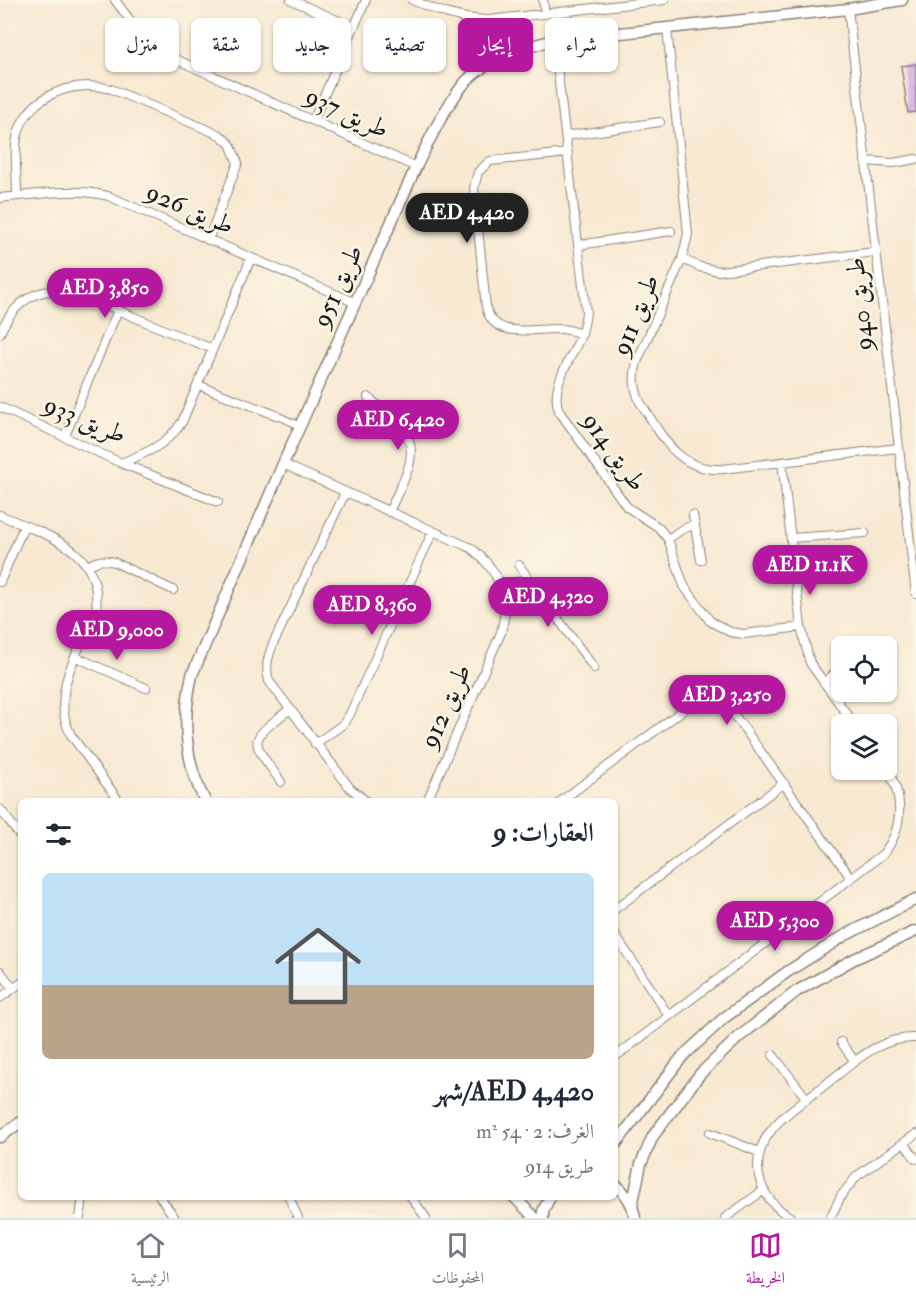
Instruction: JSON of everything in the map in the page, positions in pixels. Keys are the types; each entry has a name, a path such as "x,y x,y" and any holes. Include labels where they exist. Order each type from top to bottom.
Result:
{"street":[{"name":"طريق 937","path":"115,0 143,38 162,53 416,167"},
{"path":"291,0 353,27"},
{"path":"313,121 366,0"},
{"path":"412,0 449,15 475,20 664,0"},
{"path":"543,0 545,14"},
{"name":"طريق 951","path":"618,33 848,9 902,0"},
{"name":"طريق 940","path":"848,9 897,448 916,594"},
{"name":"طريق 911","path":"667,28 688,224 687,243 637,362 634,378 640,402 673,450 687,462 714,470 897,448"},
{"name":"طريق 951","path":"204,798 192,773 186,745 184,721 192,675 283,464 416,167 440,119 464,83 495,61 528,46 545,42"},
{"name":"طريق 914","path":"558,72 586,312 582,334 556,389 556,400 559,411 627,507 658,527 668,538"},
{"path":"18,196 16,143 22,122 34,105 58,90 95,84 220,135 230,144 238,163 208,240"},
{"path":"565,136 660,122"},
{"path":"568,153 490,161 478,172 474,188 486,307 490,319 500,327 511,331 559,329 582,334"},
{"path":"865,161 893,163 916,159"},
{"name":"طريق 926","path":"0,198 70,191 98,194 356,303"},
{"path":"579,245 671,231"},
{"path":"682,259 700,267 719,271 875,252"},
{"name":"طريق 933","path":"0,407 121,463 147,453 170,437 182,422 251,258"},
{"path":"0,333 21,302 36,294 51,291 78,294 213,350"},
{"path":"65,436 118,310"},
{"path":"198,385 300,426"},
{"path":"368,397 405,432 411,448 409,465 389,513"},
{"path":"782,462 801,627 810,663 847,714"},
{"path":"121,463 218,501"},
{"name":"طريق 912","path":"283,464 471,548 482,556 497,576 505,605 505,620 428,798"},
{"path":"345,493 267,661 269,681 315,744 350,788 362,798"},
{"path":"0,515 72,549 88,566 96,588 96,611 64,685 63,716 71,735 117,798"},
{"path":"701,560 694,520 668,538 688,593 705,616 716,626 729,632 744,634 801,627"},
{"path":"0,582 24,526"},
{"path":"315,744 342,725 349,716 433,531"},
{"path":"790,538 865,532"},
{"path":"88,566 96,561 114,562 173,590"},
{"path":"519,565 594,668"},
{"path":"501,587 528,578"},
{"path":"76,657 146,688"},
{"path":"824,683 831,677"},
{"path":"565,798 698,699 714,699 730,710 851,878"},
{"path":"281,782 257,748 256,740 262,730 290,709"},
{"path":"618,1055 883,854 897,830 900,810 896,786 892,780"},
{"path":"618,907 784,783"},
{"path":"0,809 18,833"},
{"path":"618,1140 682,1057 724,1018 787,972 844,936 916,899"},
{"path":"633,1206 641,1164 653,1136 700,1074 739,1037 798,992 854,959 916,931"},
{"path":"618,940 669,1016"},
{"path":"0,970 17,986 0,998"},
{"path":"792,1218 773,1203 764,1190 757,1164 759,1152 768,1134 782,1117 877,1046 901,1037 916,1038"},
{"path":"842,1042 855,1062"},
{"path":"773,1054 807,1099"},
{"path":"0,1137 18,1124"},
{"path":"710,1133 759,1152"},
{"path":"830,1218 841,1196 857,1176 916,1134"},
{"path":"904,1143 916,1159"},
{"path":"618,1186 626,1193 633,1206 635,1218"},
{"path":"725,1218 764,1190"},
{"path":"80,1218 83,1200"},
{"path":"162,1200 175,1218"},
{"path":"290,1200 298,1218"},
{"path":"413,1200 426,1218"},
{"path":"517,1200 535,1218"},
{"path":"543,1218 543,1211 548,1200"}],"building":[{"path":"916,64 916,112 908,113 901,66"}]}
